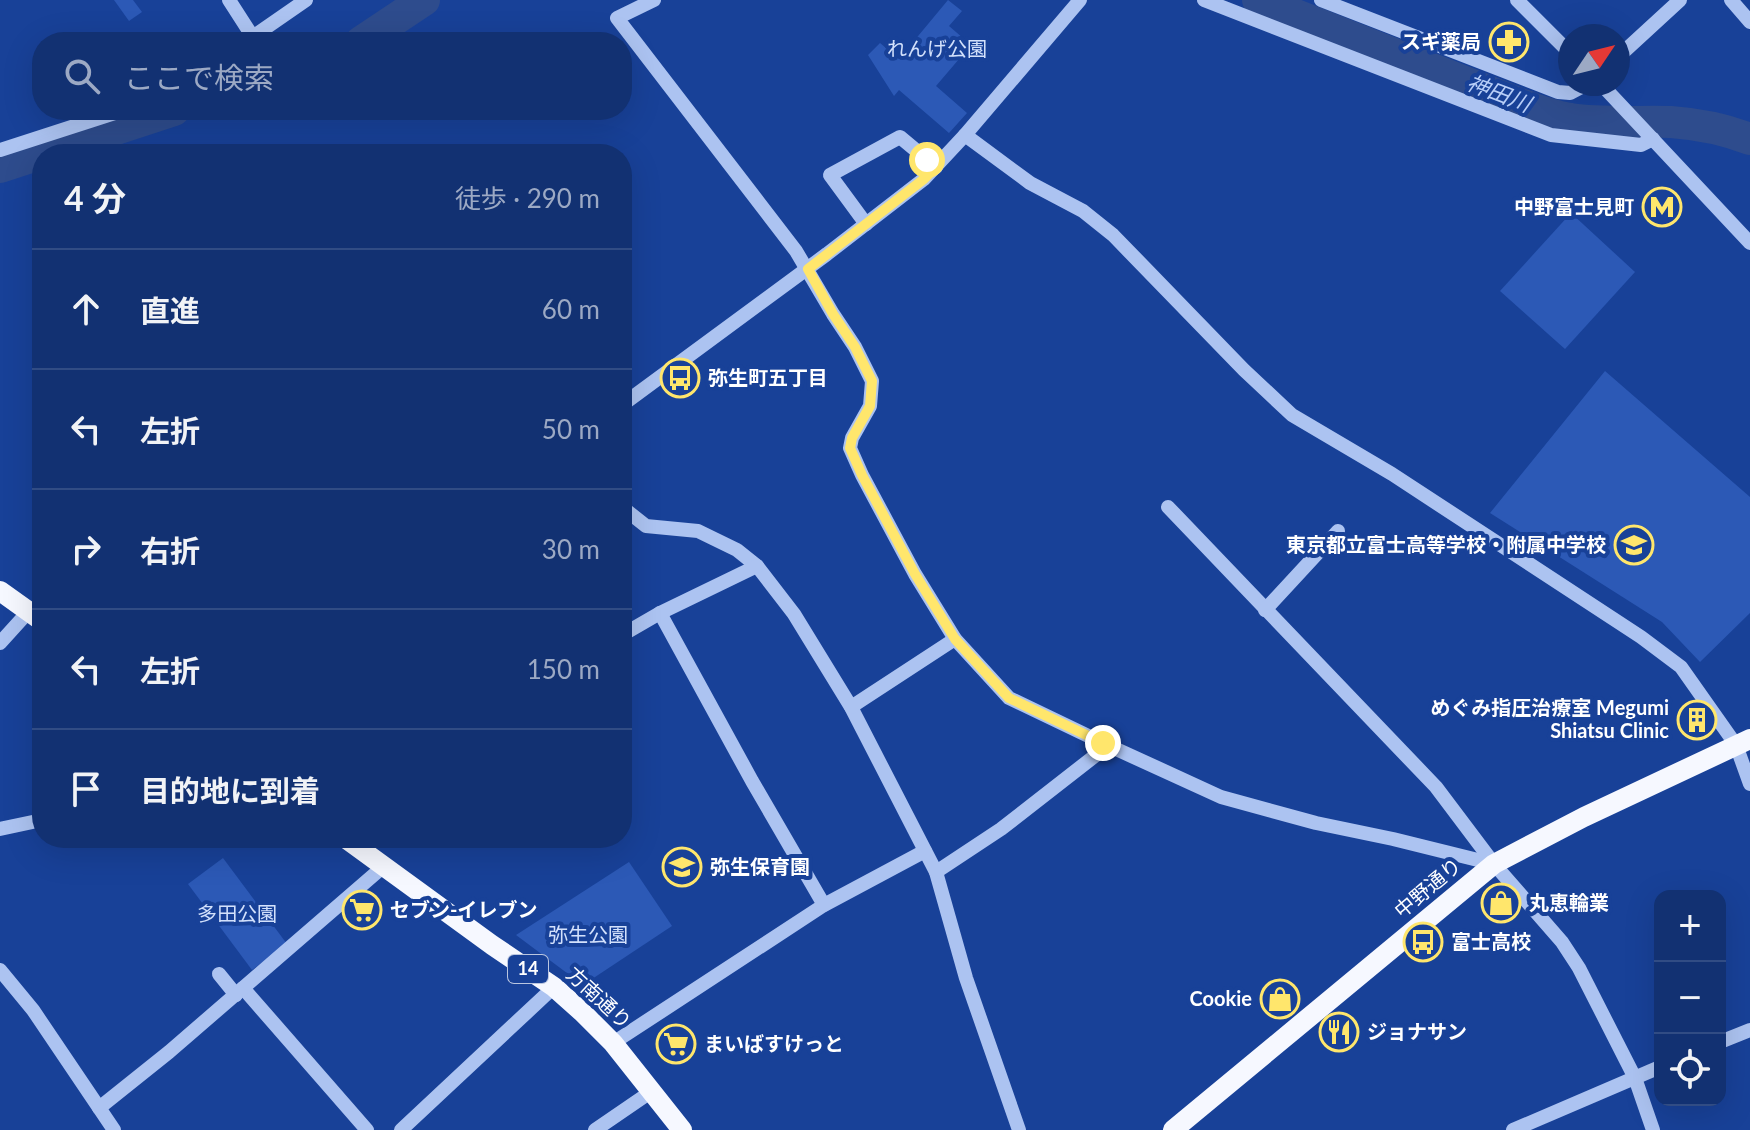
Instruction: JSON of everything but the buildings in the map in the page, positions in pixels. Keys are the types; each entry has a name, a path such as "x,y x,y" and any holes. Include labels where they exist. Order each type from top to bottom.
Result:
{"main road":[{"path":"0,591 32,614"},
{"name":"中野通り","path":"1173,1130 1494,864 1584,817 1743,742"},
{"name":"方南通り","path":"359,848 554,987 613,1043 682,1130"}],"street":[{"path":"229,0 250,32"},
{"path":"264,32 306,0"},
{"path":"628,32 617,18 654,0"},
{"path":"1204,0 1551,135 1641,145 1652,138"},
{"path":"1321,0 1558,92"},
{"path":"1517,0 1558,41"},
{"path":"1630,46 1680,0"},
{"path":"1731,0 1750,22"},
{"path":"632,398 808,269 936,167 1072,2"},
{"path":"632,37 796,251 855,347 872,381 870,406 852,438 850,448 915,574 955,639 1009,698 1221,797 1316,823 1494,864"},
{"path":"1612,96 1750,243"},
{"path":"0,150 93,120"},
{"path":"965,135 1030,183 1083,211 1113,235 1292,415 1392,474 1641,637 1681,667 1743,742 1750,784"},
{"path":"866,224 830,175 900,137 936,167"},
{"path":"1168,507 1436,787 1494,864 1562,942 1579,968 1635,1078 1653,1130"},
{"path":"632,515 646,526 698,531 737,550 757,566 794,614 851,707 936,872 966,978 1019,1130"},
{"path":"1265,610 1338,531"},
{"path":"632,629 757,566"},
{"path":"660,613 824,905"},
{"path":"0,643 32,618"},
{"path":"851,707 955,639"},
{"path":"936,872 1001,829 1096,755 1103,743"},
{"path":"0,829 32,822"},
{"path":"613,1043 824,905 925,851"},
{"path":"99,1108 169,1052 384,866"},
{"path":"0,970 33,1010 114,1130"},
{"path":"219,974 240,991 367,1130"},
{"path":"401,1130 554,987"},
{"path":"1726,1040 1750,1030"},
{"path":"1513,1130 1654,1070"},
{"path":"595,1130 652,1091"}],"green space":[{"path":"114,0 133,0 142,12 129,21"},
{"name":"れんげ公園","path":"948,0 962,11 949,26 971,45 936,86 967,113 949,133 899,90 894,96 868,55 880,43 899,59"},
{"path":"1571,213 1635,272 1565,349 1500,291"},
{"path":"1605,371 1750,497 1750,613 1700,662 1662,622 1490,513"},
{"name":"多田公園","path":"223,858 287,944 252,970 188,884"},
{"name":"弥生公園","path":"629,862 672,926 583,985 516,935"}],"waterway":[{"name":"神田川","path":"376,32 424,0"},
{"name":"神田川","path":"1258,0 1553,115 1596,121 1691,124 1750,139"},
{"name":"神田川","path":"70,144 143,120"},
{"name":"神田川","path":"0,167 32,157"}],"place":[{"name":"スギ薬局","path":"1509,42"},
{"name":"中野富士見町","path":"1662,207"},
{"name":"弥生町五丁目","path":"680,378"},
{"name":"東京都立富士高等学校・附属中学校","path":"1634,545"},
{"name":"めぐみ指圧治療室 Megumi Shiatsu Clinic","path":"1697,720"},
{"name":"弥生保育園","path":"682,867"},
{"name":"丸恵輪業","path":"1501,903"},
{"name":"セブン-イレブン","path":"362,910"},
{"name":"富士高校","path":"1423,942"},
{"name":"Cookie","path":"1280,999"},
{"name":"ジョナサン","path":"1339,1032"},
{"name":"まいばすけっと","path":"676,1044"}],"route":[{"path":"927,160 936,167 924,179 808,269 872,381 870,406 852,438 850,448 915,574 955,639 979,667 1009,698 1103,743"}]}
